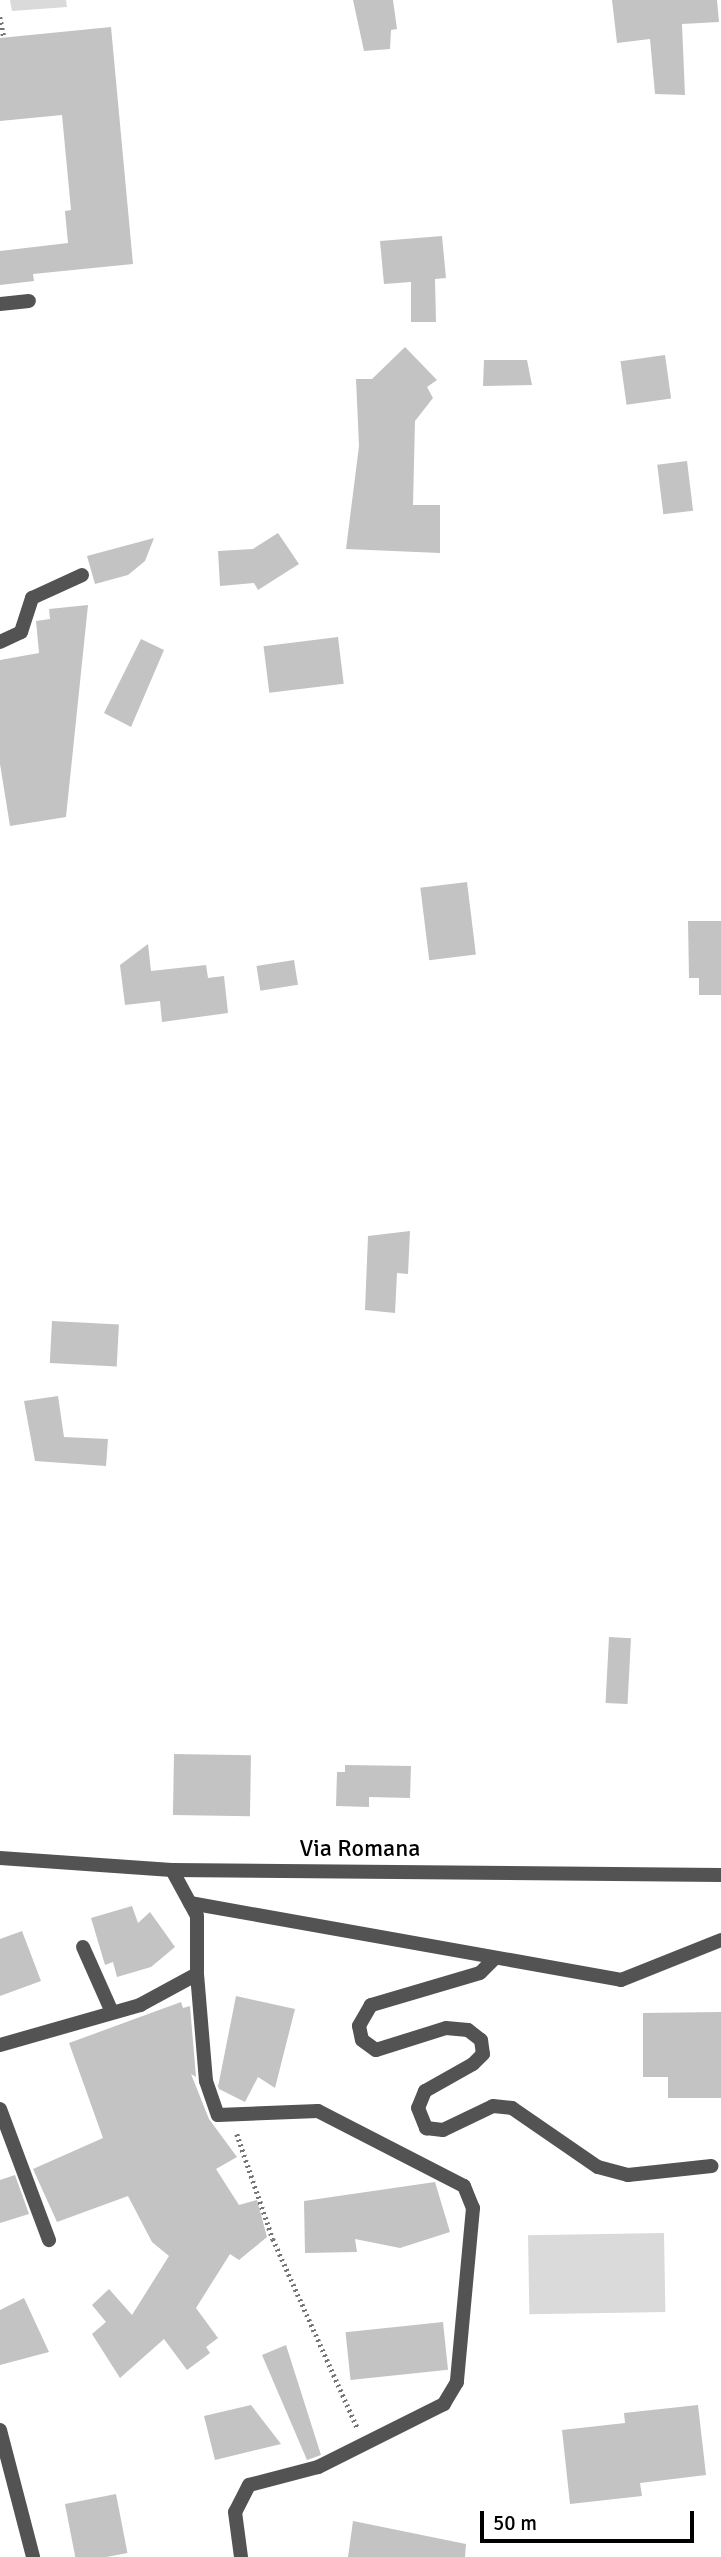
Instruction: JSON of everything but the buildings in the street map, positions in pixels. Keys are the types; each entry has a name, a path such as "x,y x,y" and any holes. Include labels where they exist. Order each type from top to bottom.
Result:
{"street":[{"path":"0,304 29,302"},
{"path":"0,642 21,632 32,598 82,575"},
{"name":"Via Romana","path":"0,1858 173,1870 721,1875"},
{"path":"173,1870 197,1916 197,1974 206,2081 218,2115 231,2119 318,2111 464,2186 473,2208 457,2382 444,2404 364,2444 241,2492 235,2512 240,2557"},
{"path":"190,1903 621,1980 721,1940"},
{"path":"83,1947 112,2012"},
{"path":"495,1958 480,1973 371,2005 359,2026 362,2040 376,2050 446,2028 468,2030 481,2040 483,2054 473,2064 425,2091 418,2108 426,2128 443,2130 493,2106 512,2108 598,2167 628,2175 712,2166"},
{"path":"0,2045 112,2012 197,1974"},
{"path":"0,2109 49,2240"},
{"path":"0,2430 33,2557"}],"path":[{"path":"0,17 4,38"},
{"path":"231,2119 273,2239 364,2444"}],"shaded area":[{"path":"10,0 66,0 67,7 12,11"},
{"path":"664,2233 665,2312 529,2314 528,2235"}]}
